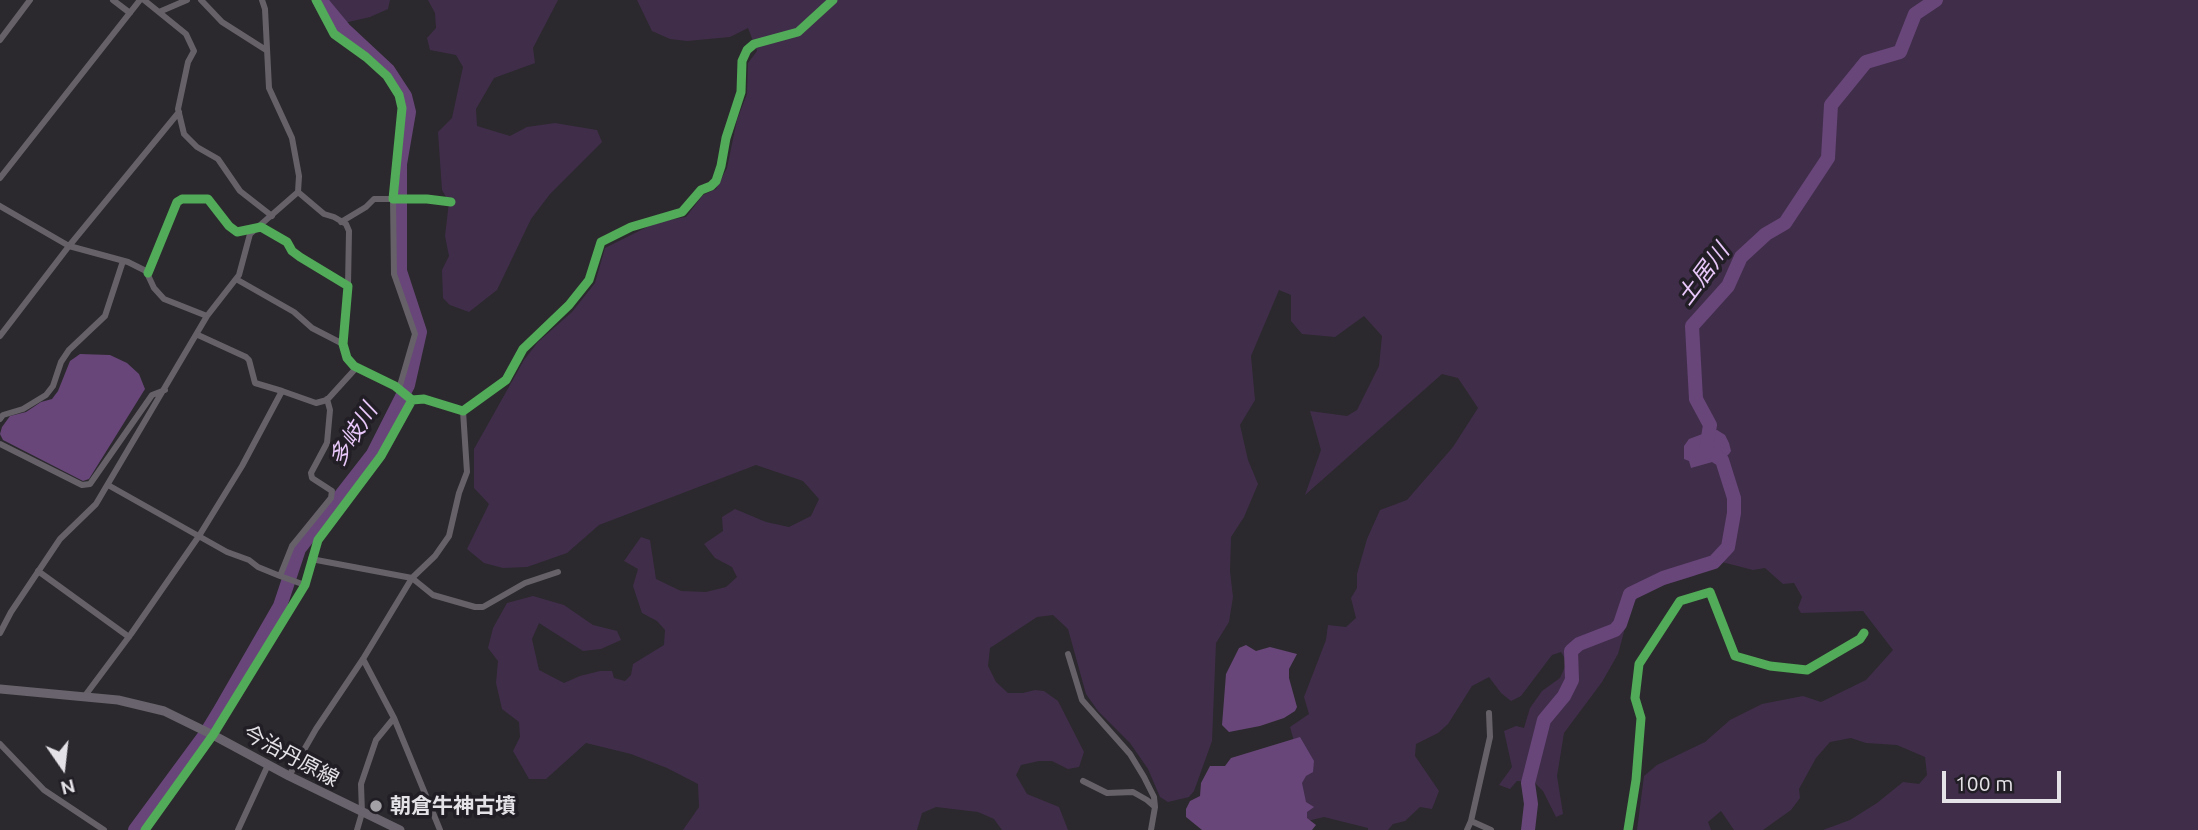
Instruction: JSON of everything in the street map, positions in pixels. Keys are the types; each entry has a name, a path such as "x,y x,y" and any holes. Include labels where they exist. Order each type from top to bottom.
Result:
{"main road":[{"name":"今治丹原線","path":"0,689 118,700 164,711 400,830"}],"street":[{"path":"0,40 30,0"},
{"path":"113,0 130,13"},
{"path":"0,178 142,0 186,34 194,51 184,76 179,112 184,134 197,147 218,159 240,191 272,216"},
{"path":"159,12 187,0"},
{"path":"201,0 222,22 266,50"},
{"path":"0,633 60,539 96,504 108,485 207,316 239,275 250,234 299,192 292,138 269,88 265,9 262,0"},
{"path":"316,0 334,34 387,76 399,94 402,107 393,200 394,274 415,334 399,389"},
{"path":"463,411 506,380 523,349 569,305 589,280 601,242 631,227 682,212 702,190 716,181 741,92 742,61 747,50 754,44 798,32 834,0"},
{"path":"0,336 179,112"},
{"path":"299,192 324,214 346,224 349,231 343,344 347,358 357,367 399,389 410,398 424,399 463,411"},
{"path":"148,273 177,202 182,199 208,199 237,232 261,227 287,242 292,251 300,257 348,285"},
{"path":"341,222 374,199 451,202"},
{"path":"0,206 69,247 123,261 148,273 154,288 164,299 207,316"},
{"path":"0,419 3,415 23,409 46,396 69,350 105,316 123,261"},
{"path":"236,279 294,312 312,328 343,344"},
{"path":"198,335 246,357 255,383 316,403 327,399 357,367"},
{"path":"0,444 82,485 90,484 152,395 165,390"},
{"path":"84,697 199,536 242,466 282,391"},
{"path":"145,830 213,734 305,586 318,540 381,456 410,398"},
{"path":"280,576 292,546 331,498 332,491 312,478 311,473 327,443 330,410 327,399"},
{"path":"289,776 412,578 435,556 449,536 458,493 467,472 463,411"},
{"path":"108,485 226,552 305,586"},
{"path":"311,559 412,578 433,595 483,607 525,583 558,572"},
{"path":"38,571 129,637"},
{"path":"1628,830 1636,780 1641,718 1635,698 1639,664 1680,601 1710,592 1735,656 1770,666 1807,670 1860,639 1864,633"},
{"path":"1068,654 1082,700 1130,754 1154,797 1151,830"},
{"path":"363,659 394,718 440,830"},
{"path":"1467,830 1490,737 1489,713"},
{"path":"357,830 362,813 361,784 376,740 394,718"},
{"path":"0,744 44,790 104,830"},
{"path":"238,830 268,765"},
{"path":"1083,781 1107,793 1133,792 1155,807"},
{"path":"1471,821 1491,830"}],"shaded area":[{"path":"325,0 390,0 388,9 370,17 344,23"},
{"path":"428,0 558,0 533,48 535,63 494,78 476,109 477,126 510,136 527,127 555,123 597,130 602,142 550,194 531,219 497,290 469,312 450,305 443,298 442,270 449,256 445,236 449,202 442,190 438,132 452,118 463,67 456,55 430,50 427,38 436,28 435,13"},
{"path":"637,0 2198,0 2198,830 1823,830 1850,820 1903,782 1919,784 1927,775 1925,757 1897,745 1866,743 1851,738 1830,742 1816,758 1799,789 1800,798 1791,810 1763,830 1734,830 1721,811 1708,822 1711,830 1637,830 1644,776 1657,765 1705,742 1730,720 1762,704 1803,696 1821,702 1866,680 1893,650 1863,611 1801,613 1798,608 1802,597 1794,583 1783,584 1765,568 1753,570 1722,562 1694,576 1654,588 1639,596 1631,606 1618,654 1602,682 1564,733 1557,776 1563,814 1556,817 1543,791 1534,782 1517,781 1510,789 1499,785 1512,767 1504,731 1516,726 1524,728 1530,708 1542,691 1560,678 1567,662 1561,652 1552,655 1521,696 1511,701 1489,677 1472,686 1448,724 1438,733 1416,744 1415,756 1439,791 1432,809 1420,807 1405,821 1393,824 1388,830 1368,830 1324,817 1303,822 1295,745 1290,727 1309,714 1304,697 1326,640 1328,625 1346,627 1356,618 1351,598 1357,588 1357,574 1367,539 1380,510 1407,500 1453,447 1478,408 1458,378 1442,374 1305,495 1321,450 1310,411 1347,416 1357,410 1379,366 1382,336 1364,316 1335,337 1302,334 1291,321 1291,295 1279,290 1251,356 1255,400 1240,425 1248,460 1258,484 1244,517 1231,537 1230,571 1233,597 1229,622 1216,643 1212,741 1194,791 1189,797 1168,802 1160,797 1148,769 1130,743 1098,711 1086,694 1068,629 1053,615 1037,617 990,648 988,666 996,682 1008,693 1044,691 1058,701 1084,752 1079,767 1068,769 1052,761 1039,761 1021,765 1016,775 1027,794 1059,807 1068,830 1002,830 994,819 978,812 936,807 922,813 917,830 683,830 699,807 698,784 631,754 586,743 546,779 529,779 513,751 520,737 519,722 502,709 496,683 498,661 488,648 493,628 507,603 533,596 564,605 593,625 617,631 621,640 601,649 583,651 539,623 532,639 539,670 564,683 600,671 612,671 614,678 625,681 631,675 633,664 664,645 665,630 657,621 642,613 633,586 638,569 624,561 641,537 650,540 656,579 681,591 706,592 726,587 737,577 732,567 715,558 704,544 723,531 722,517 735,509 766,522 789,527 811,516 819,499 803,481 756,465 599,525 567,553 527,567 503,568 484,563 467,549 489,504 474,488 474,449 524,360 538,342 572,312 595,283 605,248 657,222 686,217 703,195 716,189 727,168 737,120 747,94 748,63 757,51 748,28 730,37 687,41 670,39 652,31"},
{"path":"80,354 110,355 127,363 139,374 145,389 89,479 83,481 3,440 0,434 10,416 26,412 41,402 52,399 70,361"},
{"path":"1717,430 1725,435 1729,443 1729,454 1723,459 1691,468 1689,461 1684,459 1684,446 1689,439 1706,431"},
{"path":"1246,645 1256,651 1270,647 1297,654 1289,669 1289,678 1297,707 1284,718 1229,732 1222,725 1226,674 1239,648"},
{"path":"1300,737 1314,761 1313,772 1306,776 1302,783 1306,802 1314,807 1307,812 1307,818 1316,825 1312,830 1202,830 1186,817 1190,801 1200,796 1201,783 1210,766 1225,766 1231,758"}],"waterway":[{"name":"多岐川","path":"135,830 219,712 280,606 299,549 373,454 408,385 420,332 400,271 400,164 409,112 405,96 388,70 344,29 320,0"},
{"name":"土居川","path":"1528,830 1531,804 1528,783 1544,720 1564,696 1572,680 1571,651 1579,644 1615,630 1620,624 1630,594 1663,578 1714,562 1728,547 1734,498 1722,460 1706,450 1710,425 1696,399 1692,326 1728,286 1741,257 1766,234 1785,223 1828,158 1831,105 1866,62 1900,52 1915,14 1936,0"}],"cycle path":[{"path":"316,0 334,34 387,76 399,95 402,108 393,199 451,202"},
{"path":"148,273 177,202 182,199 208,199 237,232 261,227 287,242 292,251 300,257 348,286 343,344 347,358 354,366 395,386 412,400 424,399 463,411 506,380 523,349 569,305 589,280 601,242 631,227 682,212 701,190 716,181 741,92 742,61 747,50 754,44 798,32 833,0"},
{"path":"145,830 213,735 305,585 318,540 381,456 412,400"},
{"path":"1628,830 1636,780 1641,718 1635,698 1639,664 1680,601 1710,592 1735,656 1770,666 1807,670 1860,639 1864,633"}],"place":[{"name":"朝倉牛神古墳","path":"376,806"}]}
